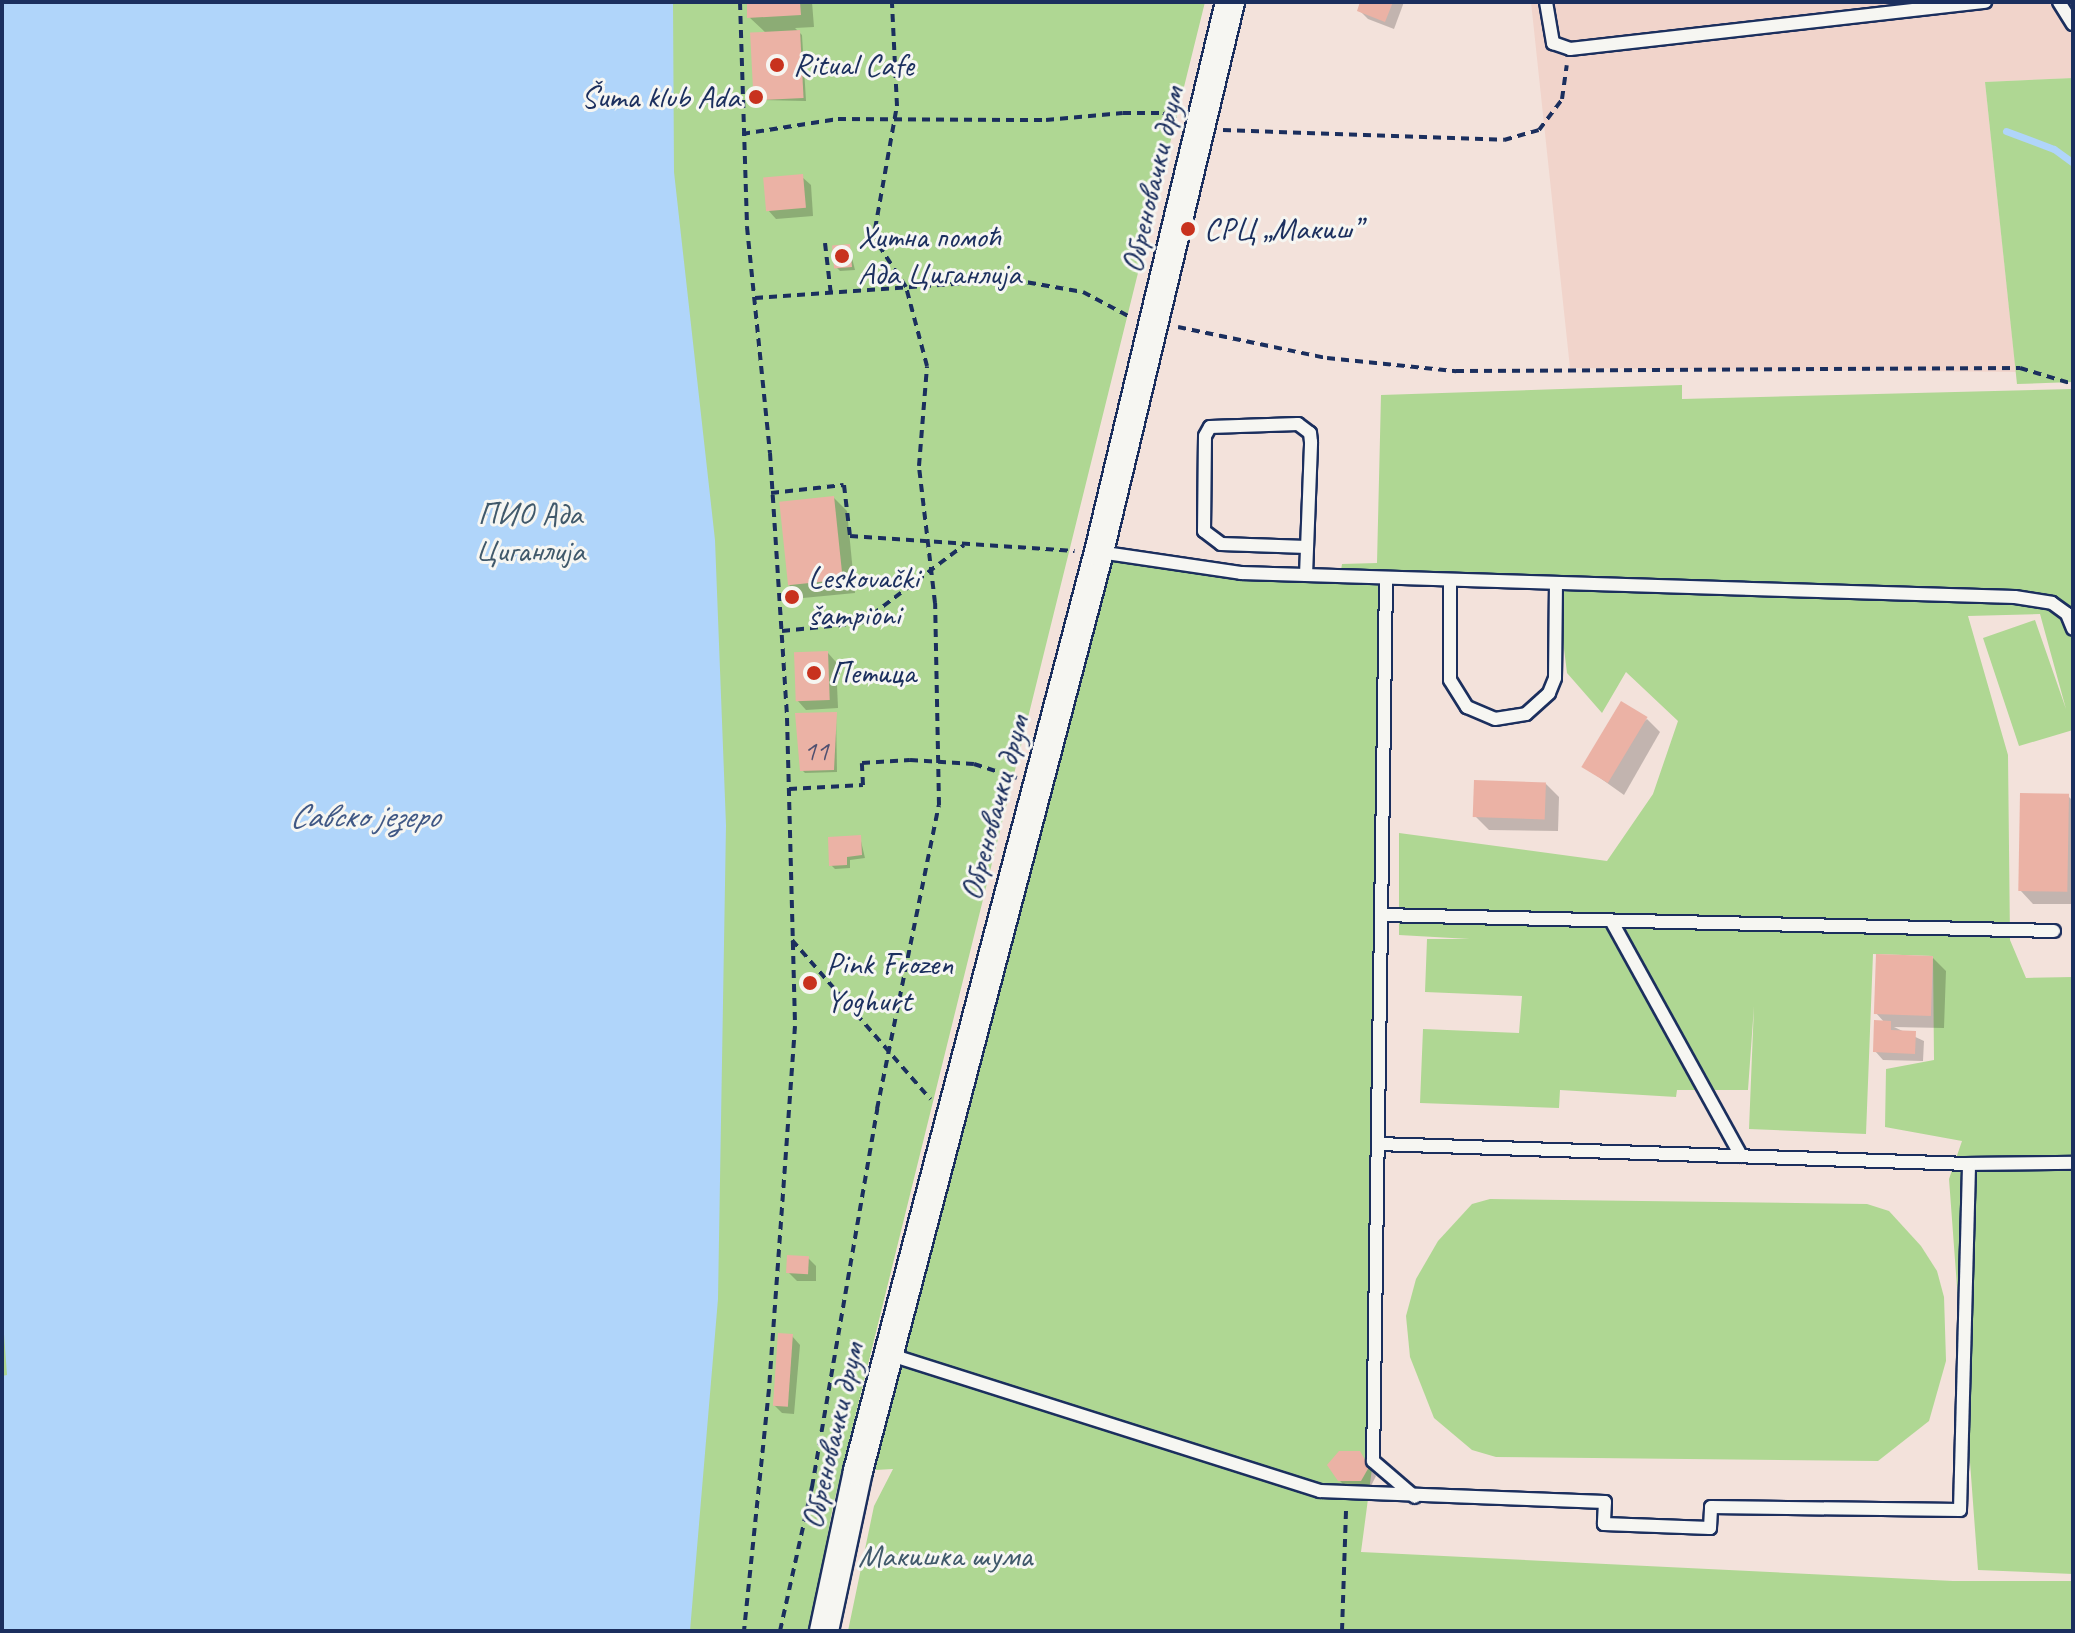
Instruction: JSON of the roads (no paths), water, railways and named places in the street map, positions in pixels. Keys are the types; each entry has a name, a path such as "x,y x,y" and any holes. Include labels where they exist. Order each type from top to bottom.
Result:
{"street":[{"name":"Обреновачки друм","path":"824,1631 887,1354 1099,552 1230,2"}],"lane":[{"path":"1546,2 1549,35 1560,49 1985,2"},
{"path":"2059,2 2073,24"},
{"path":"1306,575 1307,547 1310,433 1298,424 1260,424 1207,430 1204,531 1221,544 1307,547"},
{"path":"1099,552 1189,569 1306,575 2015,597 2052,603 2067,614 2073,629"},
{"path":"1386,578 1373,1461 1415,1497"},
{"path":"1450,581 1450,680 1467,707 1495,719 1526,714 1549,693 1555,678 1556,584"},
{"path":"1381,915 2054,931"},
{"path":"1612,922 1741,1156"},
{"path":"1380,1144 1969,1164 2073,1163"},
{"path":"887,1354 1320,1491 1605,1502 1604,1524 1710,1528 1711,1507 1960,1510 1969,1164"}],"water":[{"name":"Савско језеро","path":"2,2 673,2 674,172 715,540 726,825 718,1299 690,1631 2,1631 2,1376 7,1375 2,1307"}],"waterway":[{"path":"2006,131 2054,149 2073,163"}],"place":[{"name":"Ritual Cafe","path":"777,65"},
{"name":"Šuma klub Ada","path":"756,97"},
{"name":"СРЦ „Макиш”","path":"1188,229"},
{"name":"Хитна помоћ Ада Циганлија","path":"842,256"},
{"name":"Leskovački šampioni","path":"792,597"},
{"name":"Петица","path":"814,673"},
{"name":"Pink Frozen Yoghurt","path":"810,983"}],"park label":[{"name":"ПИО Ада Циганлија","path":"530,534"},
{"name":"Макишка шума","path":"945,1556"}]}
